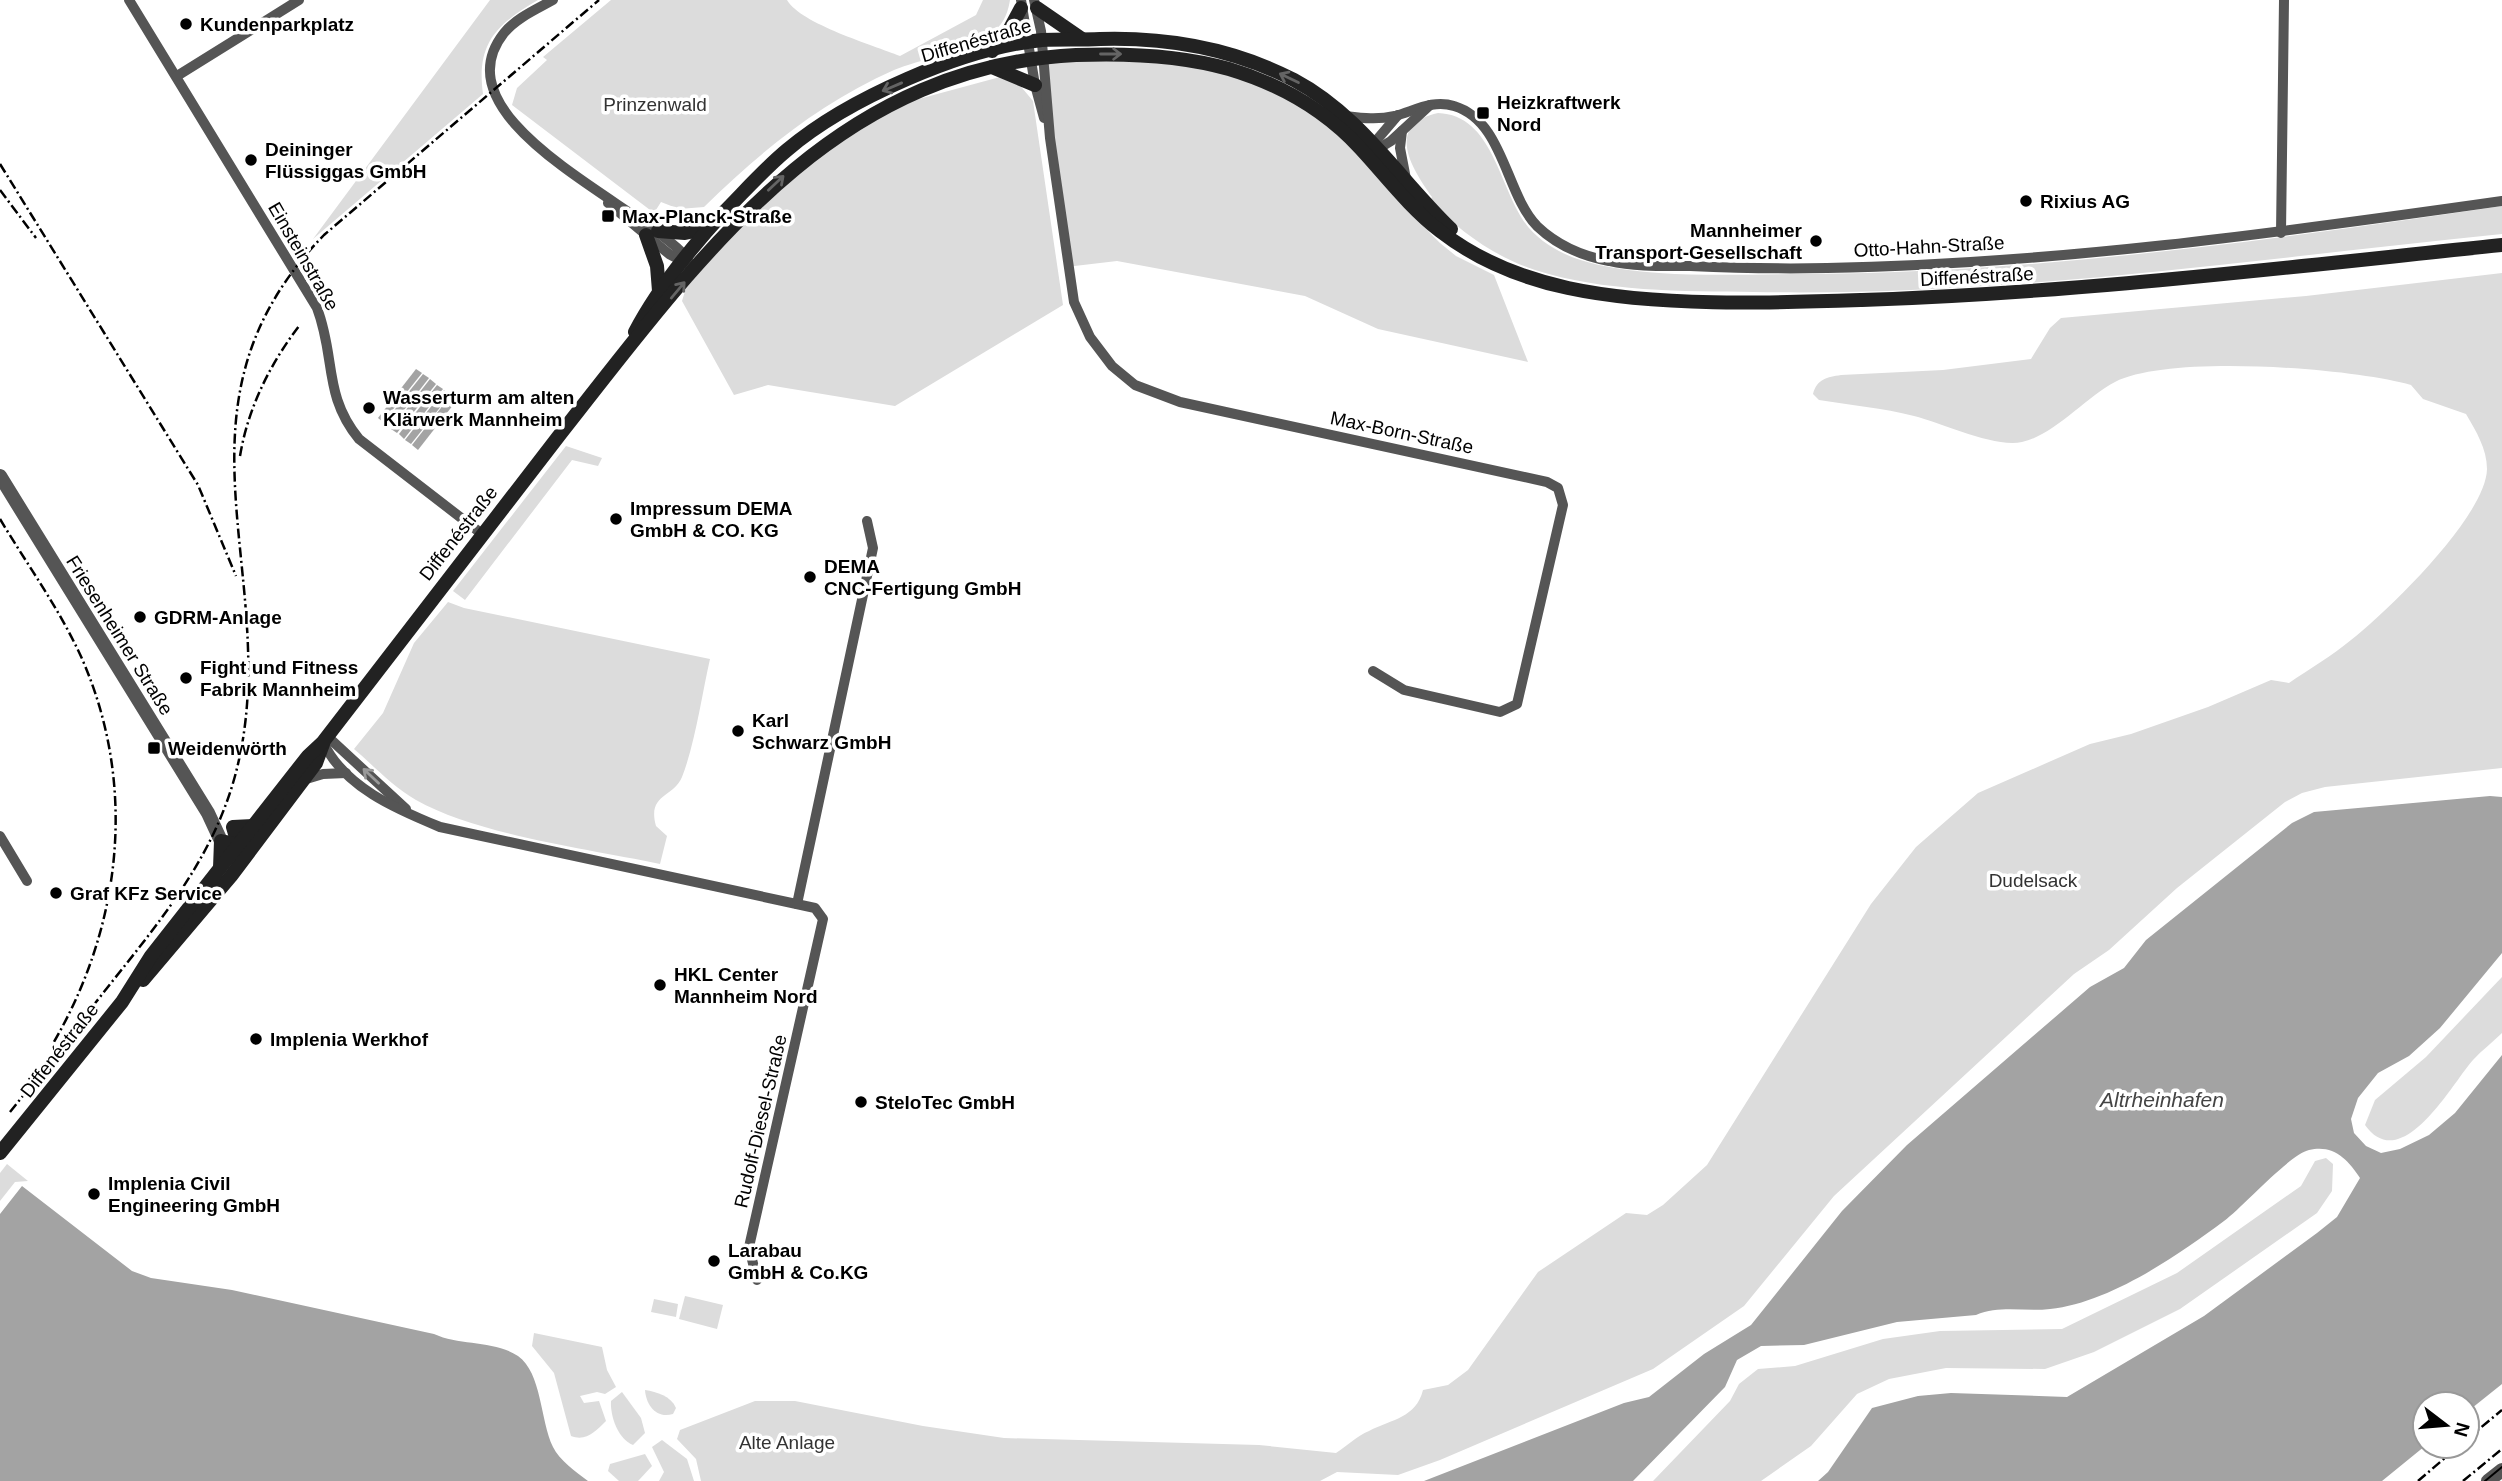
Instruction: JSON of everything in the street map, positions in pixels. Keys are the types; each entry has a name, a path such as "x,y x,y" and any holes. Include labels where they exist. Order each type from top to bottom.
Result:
{"main road":[{"path":"992,51 1028,4 1083,40"},
{"name":"Diffenéstraße","path":"627,349 659,291 688,262 829,140 879,110 935,85 1033,53 1042,40 1147,39 1231,54 1293,80 1345,116 1412,206 1444,234 1497,265 1572,289 1670,298 1791,302 2036,292 2502,245"},
{"name":"Diffenéstraße","path":"0,1153 121,1002 151,956 220,868 244,850 253,826 308,756 326,740 627,349 709,229 787,150 824,122 870,96 940,67 992,51 1146,55 1227,69 1303,101 1372,149 1407,182 1462,244"},
{"path":"990,67 1035,85"},
{"path":"659,291 652,233 685,233 709,229"},
{"name":"Diffenéstraße","path":"121,1002 158,965 244,850 303,780 316,763 326,740"},
{"path":"244,850 233,827 253,826"},
{"path":"220,868 221,841 244,850"}],"street":[{"name":"Einsteinstraße","path":"129,0 317,308 325,330 333,394 343,419 359,439 482,534"},
{"path":"177,76 299,0"},
{"path":"553,0 505,32 494,50 489,72 492,91 503,112 522,132 596,190 619,215 652,233 688,262"},
{"path":"2281,233 2284,0"},
{"path":"1028,4 1042,40"},
{"path":"1028,4 1033,53"},
{"name":"Max-Born-Straße","path":"1033,53 1035,85 1050,138"},
{"name":"Max-Born-Straße","path":"1033,53 1050,138 1074,302 1096,345 1127,380 1154,394 1180,402 1547,481 1558,488 1563,505 1517,705 1500,712 1404,690 1373,671"},
{"path":"1372,149 1402,131 1430,105"},
{"name":"Otto-Hahn-Straße","path":"1345,116 1370,119 1398,115 1414,107 1455,106 1478,121 1491,138 1520,200 1536,225 1566,247 1611,262 1792,268 1958,264 2156,248 2502,201"},
{"path":"1372,149 1398,115"},
{"path":"1402,131 1402,162 1407,182"},
{"name":"Friesenheimer Straße","path":"0,476 208,813 221,841"},
{"path":"797,904 873,548 867,521"},
{"name":"Rudolf-Diesel-Straße","path":"326,740 414,816"},
{"name":"Rudolf-Diesel-Straße","path":"326,740 331,760 346,773 393,807 440,827 815,908 823,919 749,1247 757,1280"},
{"path":"303,780 323,774 346,773"},
{"name":"Friesenheimer Straße","path":"208,813 233,827"},
{"path":"0,836 27,881"},
{"path":"2488,1481 2502,1470"}],"green space":[{"path":"490,0 538,0 511,18 492,37 483,61 483,94 313,239"},
{"name":"Prinzenwald","path":"611,0 787,0 795,9 822,25 900,56 976,15 983,0 1010,0 1002,22 985,38 967,47 894,70 841,97 770,148 704,207 679,209 661,202 654,213 512,105 517,88 547,60 543,57"},
{"path":"1043,57 1165,61 1200,67 1257,85 1310,112 1356,151 1440,243 1456,256 1494,275 1528,362 1378,329 1305,296 1117,261 1066,267"},
{"path":"1000,77 1018,83 1033,101 1063,305 895,406 768,385 734,395 682,301 686,288 727,241 806,164 904,103"},
{"path":"1438,113 1457,117 1472,127 1484,141 1519,213 1529,228 1552,247 1579,260 1650,272 1732,275 1898,272 2072,261 2244,242 2502,206 2502,234 2129,274 1941,289 1754,292 1671,290 1588,283 1535,270 1505,258 1466,233 1430,201 1432,197 1411,161 1407,137 1411,127 1421,119"},
{"name":"Dudelsack","path":"2502,273 2502,768 2325,787 2302,793 2285,802 2177,888 2109,950 2074,974 1834,1196 1744,1306 1653,1369 1440,1460 1398,1475 1337,1472 1320,1481 701,1481 696,1459 677,1439 680,1430 755,1401 795,1401 923,1426 1004,1438 1259,1445 1336,1453 1365,1433 1409,1412 1415,1407 1423,1390 1448,1385 1468,1370 1538,1272 1626,1213 1647,1215 1663,1205 1707,1165 1871,904 1916,847 1978,793 2090,744 2131,734 2208,707 2271,680 2289,683 2344,646 2410,586 2471,511 2482,489 2487,469 2483,447 2466,414 2423,399 2411,385 2347,373 2217,366 2141,373 2115,382 2046,432 2022,442 2010,443 1983,438 1902,413 1819,400 1813,394 1820,382 1841,375 1943,370 2031,359 2050,328 2061,318 2306,296"},
{"path":"566,446 602,458 598,466 572,460 465,600 453,591"},
{"path":"448,602 464,608 710,659 687,764 678,784 655,808 656,826 667,836 660,864 534,840 470,823 416,800 399,789 354,749 383,713 414,643"},
{"path":"2502,977 2502,1033 2473,1060 2440,1104 2410,1133 2395,1140 2379,1138 2365,1125 2375,1100 2426,1057"},
{"path":"2326,1158 2333,1164 2332,1191 2317,1213 2180,1309 2094,1352 2045,1369 1946,1368 1889,1379 1857,1394 1811,1446 1761,1481 1653,1481 1730,1401 1739,1384 1758,1369 1795,1366 1883,1339 1940,1331 2062,1329 2177,1273 2301,1186 2315,1161"},
{"path":"7,1164 28,1181 15,1182 0,1201 0,1173"},
{"path":"685,1296 723,1305 717,1329 679,1319"},
{"path":"654,1299 678,1304 676,1317 651,1312"},
{"path":"534,1333 602,1347 607,1370 616,1387 605,1394 597,1392 580,1396 584,1403 599,1401 606,1421 590,1434 581,1438 571,1436 554,1373 532,1346"},
{"path":"645,1390 659,1393 671,1400 676,1408 673,1414 657,1413 653,1410 647,1401"},
{"path":"622,1392 641,1418 645,1433 633,1445 619,1432 612,1413 611,1401"},
{"path":"662,1440 687,1459 694,1481 659,1481 664,1472 652,1447"},
{"path":"645,1454 652,1466 638,1481 619,1481 608,1471 610,1464"}],"water":[{"path":"416,369 422,373 383,422 378,418"},
{"path":"423,374 429,378 390,428 384,423"},
{"path":"430,379 436,384 397,433 391,429"},
{"path":"437,385 443,389 404,439 399,434"},
{"path":"444,390 450,395 411,444 405,440"},
{"path":"451,395 457,400 418,450 412,445"},
{"name":"Altrheinhafen","path":"2502,797 2502,953 2440,1028 2409,1056 2378,1073 2358,1098 2351,1119 2354,1133 2366,1146 2381,1153 2400,1149 2429,1135 2455,1113 2502,1055 2502,1384 2481,1401 2481,1390 2411,1390 2411,1457 2382,1481 1818,1481 1828,1472 1872,1408 1918,1396 1951,1393 2067,1397 2204,1316 2337,1217 2360,1178 2345,1159 2333,1151 2318,1149 2309,1150 2290,1161 2224,1221 2185,1249 2119,1288 2095,1298 2050,1309 2003,1309 1976,1315 1897,1322 1804,1345 1761,1346 1737,1360 1725,1387 1633,1481 1424,1481 1624,1403 1649,1397 1704,1354 1751,1325 1842,1211 1907,1145 2090,987 2124,968 2146,940 2292,823 2314,812"},
{"path":"22,1186 132,1271 151,1278 232,1290 509,1351 526,1364 532,1374 549,1436 559,1457 588,1481 0,1481 0,1214"}],"tram line":[{"path":"2485,1481 2502,1467"}],"railway":[{"path":"10,1112 149,935 184,886 214,834 235,776 247,704 247,633 236,498 235,431 246,366 274,300 324,235 599,0"},
{"path":"0,164 198,485 236,576"},
{"path":"0,190 36,238"},
{"path":"240,456 262,387 299,326"},
{"path":"0,519 54,606 83,661 100,709 111,759 116,808 114,858 106,907 93,955 75,1002 51,1047"},
{"path":"2481,1427 2502,1410"},
{"path":"2463,1481 2502,1449"},
{"path":"2418,1481 2443,1460"}],"place":[{"name":"Kundenparkplatz","path":"186,24"},
{"name":"Heizkraftwerk Nord","path":"1483,113"},
{"name":"Deininger Flüssiggas GmbH","path":"251,160"},
{"name":"Rixius AG","path":"2026,201"},
{"name":"Max-Planck-Straße","path":"608,216"},
{"name":"Mannheimer Transport-Gesellschaft","path":"1816,241"},
{"name":"Wasserturm am alten Klärwerk Mannheim","path":"369,408"},
{"name":"Impressum DEMA GmbH & CO. KG","path":"616,519"},
{"name":"DEMA CNC-Fertigung GmbH","path":"810,577"},
{"name":"GDRM-Anlage","path":"140,617"},
{"name":"Fight und Fitness Fabrik Mannheim","path":"186,678"},
{"name":"Karl Schwarz GmbH","path":"738,731"},
{"name":"Weidenwörth","path":"154,748"},
{"name":"Graf KFz Service","path":"56,893"},
{"name":"HKL Center Mannheim Nord","path":"660,985"},
{"name":"Implenia Werkhof","path":"256,1039"},
{"name":"SteloTec GmbH","path":"861,1102"},
{"name":"Implenia Civil Engineering GmbH","path":"94,1194"},
{"name":"Larabau GmbH & Co.KG","path":"714,1261"}],"park label":[{"name":"Alte Anlage","path":"787,1442"}]}
